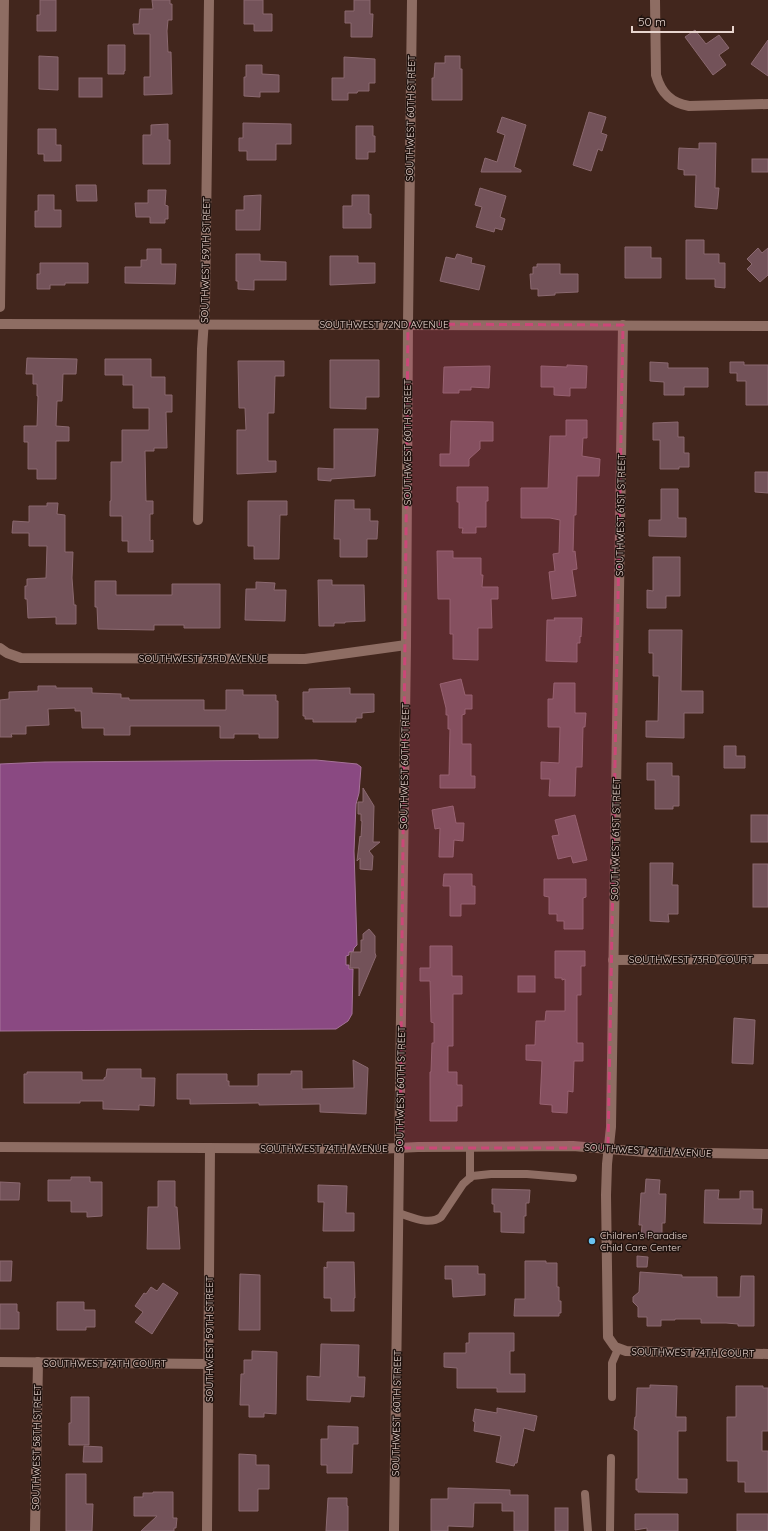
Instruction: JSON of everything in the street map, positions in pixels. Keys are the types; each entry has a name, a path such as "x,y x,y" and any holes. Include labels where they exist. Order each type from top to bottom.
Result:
{"street":[{"path":"0,306 4,0"},
{"name":"SOUTHWEST 59TH STREET","path":"198,520 209,0"},
{"name":"SOUTHWEST 60TH STREET","path":"394,1531 406,645 412,0"},
{"path":"655,0 656,76 662,91 671,100 689,106 768,104"},
{"name":"SOUTHWEST 72ND AVENUE","path":"0,324 768,326"},
{"name":"SOUTHWEST 61ST STREET","path":"618,1349 610,1341 607,1329 606,1195 608,1148 611,1127 623,325"},
{"name":"SOUTHWEST 73RD AVENUE","path":"1,649 12,656 21,658 306,659 406,645"},
{"name":"SOUTHWEST 73RD COURT","path":"613,960 768,959"},
{"name":"SOUTHWEST 74TH AVENUE","path":"0,1147 400,1148 573,1146 645,1152 768,1154"},
{"name":"SOUTHWEST 59TH STREET","path":"207,1531 210,1148"},
{"name":"SOUTHWEST 74TH COURT","path":"618,1349 631,1352 768,1354"},
{"name":"SOUTHWEST 74TH COURT","path":"0,1362 209,1364"},
{"name":"SOUTHWEST 58TH STREET","path":"35,1531 38,1362"}],"lane":[{"path":"470,1147 470,1178"},
{"path":"398,1214 426,1221 436,1221 441,1218 463,1184 476,1175 527,1174 573,1178"},
{"path":"612,1397 612,1363 618,1349"},
{"path":"610,1458 610,1531"},
{"path":"584,1494 588,1531"}],"highlighted area":[{"path":"408,324 623,325 608,1148 400,1148"}],"shaded area":[{"path":"316,760 357,764 361,767 359,793 356,804 354,851 357,945 353,952 349,952 349,955 346,956 346,965 349,965 349,969 353,969 352,1014 348,1021 336,1029 0,1031 0,764 45,762"}],"building":[{"path":"40,0 56,0 56,31 37,31 37,15 40,15"},
{"path":"152,0 170,0 170,4 172,4 172,20 168,20 167,31 168,52 171,52 172,94 144,95 144,77 150,77 150,34 134,34 133,24 139,24 140,9 153,9"},
{"path":"244,0 263,0 263,14 272,14 272,31 254,31 254,24 244,24"},
{"path":"354,0 370,0 370,14 373,14 372,37 351,37 351,23 345,23 345,11 354,11"},
{"path":"695,30 706,44 719,35 729,48 719,55 726,65 713,75 685,37"},
{"path":"768,40 768,76 751,64"},
{"path":"108,45 125,45 124,74 108,74"},
{"path":"39,56 58,57 58,90 39,89"},
{"path":"445,56 460,56 460,69 462,69 462,100 432,100 432,78 434,78 435,63 445,63"},
{"path":"344,57 375,59 375,83 369,83 369,91 348,93 348,100 332,100 332,78 344,78"},
{"path":"246,65 262,65 262,74 279,75 279,92 260,92 260,97 244,96 244,77 246,77"},
{"path":"79,78 102,78 102,97 79,97"},
{"path":"589,112 606,117 601,133 607,135 602,151 598,149 591,171 573,165"},
{"path":"502,117 526,125 514,167 521,170 521,172 481,172 485,158 497,162 505,135 497,132"},
{"path":"243,123 291,124 291,144 276,144 276,160 247,160 247,151 239,151 239,138 243,138"},
{"path":"168,124 170,164 143,164 143,135 151,135 151,125"},
{"path":"356,126 373,126 373,136 375,136 375,152 368,152 368,159 356,159"},
{"path":"38,129 56,129 56,145 61,145 61,161 44,161 44,154 38,154"},
{"path":"699,143 716,143 715,188 719,188 717,209 695,207 696,175 684,175 684,170 678,169 679,148 699,149"},
{"path":"752,159 768,159 768,172 752,172"},
{"path":"76,185 96,185 97,201 77,201"},
{"path":"480,188 506,196 500,217 505,219 502,230 495,228 494,232 476,227 482,207 475,205"},
{"path":"148,190 166,190 165,205 168,206 168,219 165,219 165,223 150,223 150,217 136,217 135,203 148,203"},
{"path":"38,195 54,195 54,210 61,210 61,227 35,227 35,211 38,211"},
{"path":"261,195 260,230 236,230 236,210 244,210 244,196"},
{"path":"352,195 369,195 371,228 343,228 343,206 352,206"},
{"path":"686,240 704,240 704,254 719,254 719,263 725,263 725,288 715,287 715,279 686,279"},
{"path":"625,247 651,247 651,258 661,258 661,278 625,278"},
{"path":"758,248 762,253 768,248 768,275 760,282 747,269 752,264 747,259"},
{"path":"147,249 161,249 161,264 176,264 175,284 125,283 125,267 141,267 141,260 147,260"},
{"path":"236,254 260,254 260,261 286,262 286,280 254,280 254,290 238,289 238,281 236,281"},
{"path":"457,254 472,258 471,263 485,266 479,290 440,281 446,257 455,259"},
{"path":"330,256 358,256 358,263 375,263 375,283 330,285"},
{"path":"40,263 88,263 88,283 65,283 65,285 50,285 50,289 37,289 37,274 40,274"},
{"path":"537,264 560,264 560,274 578,274 578,292 555,293 555,295 538,296 538,289 531,289 530,274 533,274 533,267 537,267"},
{"path":"27,358 77,359 76,374 63,374 62,401 57,401 56,426 69,427 69,441 56,441 56,479 37,479 37,469 28,469 28,442 24,442 24,426 37,426 38,396 37,384 33,384 33,374 26,374"},
{"path":"105,359 151,359 151,377 165,377 165,395 172,395 172,412 166,412 167,448 154,448 154,451 145,451 146,501 153,501 153,514 150,514 150,541 153,540 153,552 128,552 128,541 122,541 122,516 110,516 111,462 122,462 122,430 149,430 149,408 133,408 133,385 123,385 123,375 105,375"},
{"path":"330,360 379,360 379,397 366,397 366,409 330,408"},
{"path":"238,361 284,361 284,376 275,376 274,413 268,413 268,461 276,461 276,472 237,474 237,430 246,430 245,408 239,408"},
{"path":"650,362 668,363 668,368 708,368 708,387 684,387 684,395 664,395 664,382 650,381"},
{"path":"730,362 744,362 744,365 768,365 768,405 746,405 746,381 737,381 737,373 730,373"},
{"path":"567,365 587,366 586,388 570,388 570,396 554,395 554,387 541,387 541,366 567,367"},
{"path":"490,366 489,388 471,387 471,390 459,390 459,393 443,393 444,367"},
{"path":"566,420 587,420 587,438 583,438 582,456 600,459 599,476 577,476 573,552 575,551 577,569 572,570 576,596 552,599 549,572 555,571 553,554 559,553 560,520 550,518 521,518 521,488 548,488 550,436 566,436"},
{"path":"451,421 493,422 493,441 480,441 480,449 469,459 469,466 440,466 440,454 450,454"},
{"path":"678,422 678,437 684,437 684,453 689,453 689,467 679,467 679,469 660,469 660,440 653,440 653,423"},
{"path":"334,429 378,429 375,476 331,479 331,481 318,480 318,468 334,469"},
{"path":"755,472 768,472 768,493 755,492"},
{"path":"457,487 488,487 488,501 486,501 486,527 476,527 476,533 462,533 463,528 459,528 459,502 457,502"},
{"path":"661,489 678,489 678,518 686,518 686,537 649,536 649,520 661,520"},
{"path":"335,500 354,500 354,509 370,509 370,521 378,521 377,539 367,539 367,557 340,557 340,539 334,539"},
{"path":"248,501 287,501 287,515 280,515 279,559 254,559 254,546 248,546"},
{"path":"47,503 58,503 57,514 65,515 65,552 73,552 72,578 74,605 76,605 76,624 56,624 56,617 28,618 27,599 25,599 25,586 27,586 27,579 46,578 47,546 29,546 29,533 12,533 13,521 29,522 29,506 47,506"},
{"path":"437,551 453,551 453,558 481,558 481,575 483,575 482,587 498,587 498,599 491,599 492,628 478,628 478,660 453,659 453,634 450,634 450,599 438,599"},
{"path":"653,557 680,557 680,596 666,596 666,608 647,608 647,590 653,591"},
{"path":"318,580 332,580 332,585 364,585 365,621 334,623 334,626 319,626"},
{"path":"95,581 116,581 116,595 172,595 172,584 220,584 220,628 184,628 184,625 154,625 154,630 98,629 97,607 95,607"},
{"path":"256,582 275,583 274,590 286,590 285,621 245,620 246,589 256,589"},
{"path":"554,618 582,618 580,643 577,643 577,662 546,661 547,620 555,620"},
{"path":"649,630 682,630 681,691 703,691 703,713 684,713 684,738 646,737 646,721 658,721 659,676 653,676 653,653 649,653"},
{"path":"461,679 465,695 472,695 472,709 465,709 465,714 462,715 462,744 471,744 471,776 475,776 475,788 440,788 440,775 449,775 450,729 448,729 448,715 446,715 446,708 440,684"},
{"path":"554,683 575,683 575,713 586,713 585,727 583,727 582,767 576,767 575,796 549,796 550,779 541,779 541,762 559,763 560,727 548,727 548,699 553,699"},
{"path":"38,686 56,686 56,688 92,688 92,693 121,694 121,698 129,698 129,700 204,700 204,710 226,710 226,690 243,690 243,695 276,695 276,701 278,701 278,738 259,738 259,734 234,734 234,738 220,738 220,726 130,726 130,735 104,735 104,728 82,728 81,711 75,711 75,708 48,709 49,725 26,726 26,734 11,734 12,737 0,737 0,700 9,699 9,692 38,691"},
{"path":"350,688 350,694 374,694 374,712 362,713 362,718 356,718 356,722 313,722 313,719 305,719 305,716 303,716 303,692 309,692 309,689"},
{"path":"724,746 736,746 736,756 745,756 745,768 724,768"},
{"path":"647,763 672,763 672,776 679,776 679,806 673,806 673,809 655,809 655,780 647,780"},
{"path":"363,788 374,806 373,842 380,842 369,851 373,856 372,870 360,869 360,858 357,861 362,821 361,814 358,814 358,802 363,802"},
{"path":"453,806 456,823 464,823 463,841 454,840 453,857 439,857 440,828 435,829 432,810"},
{"path":"575,815 587,860 573,863 571,856 558,859 552,836 559,835 555,820"},
{"path":"751,815 768,815 768,842 751,842"},
{"path":"650,863 673,863 672,885 678,885 678,914 668,914 669,922 650,921"},
{"path":"753,864 768,864 768,907 753,907"},
{"path":"444,874 472,874 472,886 475,886 475,904 461,904 461,916 450,916 450,886 443,886"},
{"path":"544,879 586,879 586,897 583,898 583,929 564,929 564,921 557,921 557,914 549,914 549,897 544,896"},
{"path":"369,929 375,936 376,956 359,996 359,968 350,968 351,952 361,952 361,940 363,940 363,934"},
{"path":"430,946 452,946 452,976 462,976 462,994 453,994 453,1046 448,1046 448,1072 457,1072 457,1085 462,1085 462,1106 457,1106 457,1121 430,1121 430,1072 432,1043 434,1043 434,1023 431,1022 430,981 420,981 420,968 430,968"},
{"path":"555,951 585,951 585,966 581,966 581,995 577,995 577,1043 583,1043 583,1061 574,1061 573,1092 568,1091 567,1113 552,1112 552,1105 540,1104 542,1061 526,1060 526,1045 535,1045 536,1021 545,1021 546,1011 565,1011 565,979 562,980 562,978 555,978"},
{"path":"518,976 535,976 535,992 518,992"},
{"path":"734,1018 755,1020 753,1064 732,1063"},
{"path":"353,1060 368,1068 366,1114 320,1112 320,1104 190,1104 190,1099 177,1099 177,1074 227,1074 229,1086 258,1086 258,1074 291,1074 291,1071 302,1071 302,1089 354,1088"},
{"path":"107,1069 141,1069 141,1078 155,1078 154,1106 139,1105 139,1110 103,1109 103,1101 80,1101 80,1103 24,1103 24,1074 27,1074 27,1072 82,1072 82,1080 104,1080"},
{"path":"71,1177 90,1177 90,1182 102,1182 102,1216 87,1217 87,1212 71,1212 71,1201 48,1201 48,1180 71,1180"},
{"path":"646,1179 660,1180 659,1194 666,1194 665,1223 662,1223 662,1238 641,1237 642,1225 639,1225 641,1193 645,1193"},
{"path":"158,1181 175,1181 175,1207 177,1207 180,1249 147,1249 148,1207 158,1207"},
{"path":"0,1182 20,1183 19,1200 0,1200"},
{"path":"318,1185 347,1186 346,1213 354,1213 354,1231 323,1231 324,1202 318,1202"},
{"path":"492,1189 530,1190 529,1203 526,1203 526,1216 524,1216 524,1233 501,1232 501,1212 494,1212 494,1204 492,1204"},
{"path":"705,1190 719,1190 718,1199 740,1199 740,1191 753,1191 753,1209 762,1209 761,1224 704,1223"},
{"path":"637,1256 648,1257 647,1267 637,1267"},
{"path":"0,1261 12,1261 11,1281 0,1281"},
{"path":"525,1261 546,1261 546,1263 557,1263 557,1287 559,1287 559,1301 561,1301 561,1313 559,1313 559,1316 514,1316 515,1299 525,1299"},
{"path":"327,1262 354,1262 354,1311 331,1311 331,1298 324,1298 324,1267 327,1268"},
{"path":"445,1266 478,1266 478,1274 485,1274 485,1295 453,1297 452,1279 445,1279"},
{"path":"640,1272 682,1275 682,1277 717,1277 717,1297 740,1297 741,1276 754,1276 754,1326 738,1326 738,1324 726,1323 701,1323 701,1319 675,1319 661,1320 661,1326 647,1326 647,1317 638,1317 638,1307 633,1302 633,1297 639,1292"},
{"path":"240,1274 260,1275 260,1330 239,1330"},
{"path":"163,1283 178,1293 152,1334 135,1322 143,1312 135,1306 144,1293 146,1294 151,1287 157,1291"},
{"path":"57,1302 84,1302 84,1310 95,1310 95,1327 86,1327 86,1330 57,1330"},
{"path":"0,1304 17,1304 17,1312 19,1312 19,1329 0,1329"},
{"path":"469,1333 514,1333 514,1351 510,1351 510,1374 525,1374 525,1392 497,1392 497,1388 457,1388 457,1368 444,1367 444,1353 466,1353 466,1343 469,1343"},
{"path":"321,1344 359,1345 358,1377 365,1377 364,1397 351,1396 350,1402 307,1400 307,1376 320,1377"},
{"path":"252,1351 277,1352 276,1414 264,1413 264,1417 249,1417 249,1405 240,1405 241,1374 244,1374 244,1360 252,1360"},
{"path":"650,1385 677,1386 676,1417 686,1417 686,1431 678,1431 678,1479 687,1479 687,1493 638,1492 638,1490 636,1490 636,1479 638,1479 638,1431 634,1429 637,1388 650,1388"},
{"path":"736,1386 763,1386 763,1388 768,1388 768,1431 762,1431 762,1451 768,1451 768,1492 745,1492 745,1482 738,1482 738,1461 727,1461 727,1417 736,1417"},
{"path":"71,1397 89,1397 89,1445 69,1445"},
{"path":"497,1408 537,1416 534,1431 524,1428 517,1463 515,1463 514,1466 496,1462 501,1436 474,1431 475,1422 473,1421 475,1409 497,1413"},
{"path":"328,1426 358,1427 358,1444 353,1444 352,1473 327,1473 327,1465 321,1465 321,1439 328,1439"},
{"path":"84,1446 102,1447 102,1462 83,1462"},
{"path":"239,1454 256,1455 256,1465 269,1465 269,1489 258,1489 258,1511 239,1511"},
{"path":"66,1474 86,1474 86,1504 93,1504 92,1531 66,1531"},
{"path":"448,1488 510,1490 510,1495 528,1495 528,1531 514,1531 514,1511 502,1511 502,1503 474,1503 473,1527 448,1526 448,1531 431,1531 431,1499 448,1499"},
{"path":"173,1492 173,1518 177,1518 176,1528 174,1528 174,1531 141,1531 157,1516 134,1516 134,1497 143,1497 143,1493"},
{"path":"328,1498 347,1498 348,1531 326,1531"},
{"path":"555,1508 568,1508 568,1531 555,1531"},
{"path":"635,1514 678,1514 678,1531 647,1531 647,1528 635,1530"},
{"path":"737,1514 768,1514 768,1531 737,1531"}],"place":[{"name":"Children's Paradise Child Care Center","path":"592,1241"}]}
